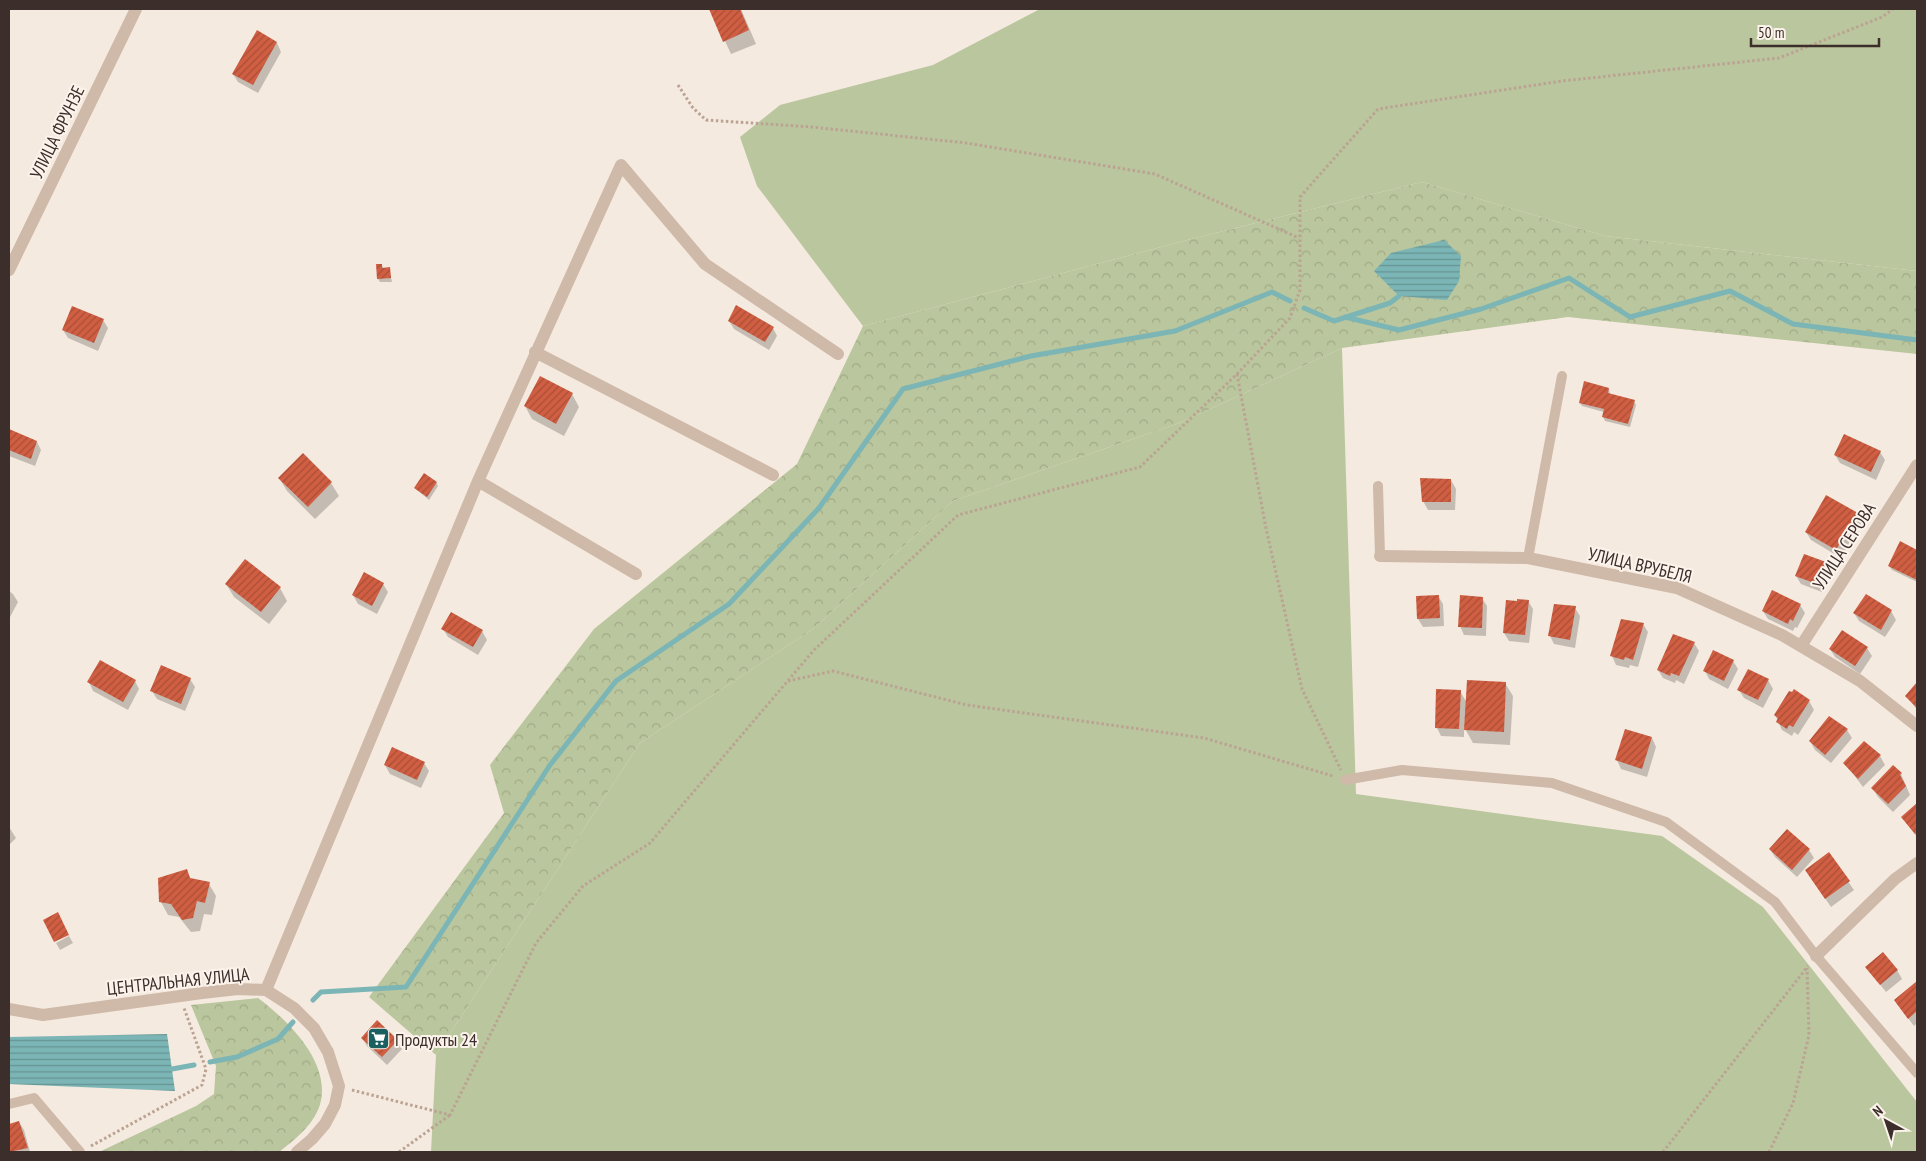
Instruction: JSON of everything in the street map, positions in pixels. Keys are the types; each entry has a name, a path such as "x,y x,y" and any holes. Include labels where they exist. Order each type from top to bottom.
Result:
{"street":[{"name":"УЛИЦА ФРУНЗЕ","path":"9,270 136,9"},
{"path":"266,990 478,481 621,165 705,264 838,354"},
{"path":"535,352 773,475"},
{"name":"УЛИЦА СЕРОВА","path":"1801,646 1917,465"},
{"path":"478,481 636,574"},
{"name":"УЛИЦА ВРУБЕЛЯ","path":"1380,556 1528,558 1677,588 1782,635 1860,680 1917,726"},
{"path":"1816,956 1895,879 1917,863"},
{"name":"ЦЕНТРАЛЬНАЯ УЛИЦА","path":"9,1009 43,1015 238,989 266,990 294,1008 314,1028 328,1052 339,1086"},
{"path":"297,1152 325,1124 335,1105 339,1086"}],"lane":[{"path":"1528,558 1562,376"},
{"path":"1378,486 1380,556"},
{"path":"1345,780 1402,770 1552,783 1666,822 1775,902 1816,956 1917,1073"},
{"path":"9,1104 34,1098 80,1152"}],"path":[{"path":"399,1152 450,1115 536,943 582,886 650,843 814,650 958,515 1140,467 1237,374 1290,318 1300,290 1300,197 1378,108 1562,80 1779,58 1882,17 1893,9"},
{"path":"678,85 693,108 706,120 812,127 966,143 1155,174 1299,238"},
{"path":"1237,374 1266,528 1302,689 1345,780"},
{"path":"787,681 833,671 967,705 1204,738 1345,780"},
{"path":"1663,1152 1816,956"},
{"path":"1769,1152 1793,1103 1809,1035 1807,968"},
{"path":"80,1152 202,1085 206,1069 179,996"},
{"path":"339,1086 450,1115"}],"green space":[{"path":"1040,9 1917,9 1917,271 1605,236 1422,182 1195,238 863,326 757,186 740,137 780,105 933,65"},
{"path":"1422,182 1605,236 1917,271 1917,354 1568,317 1342,348 1182,422 953,501 813,629 640,743 436,1055 369,997 504,813 490,765 594,629 797,464 863,326 1195,238"},
{"path":"1342,348 1356,794 1662,836 1763,907 1917,1102 1917,1152 431,1152 436,1055 640,743 813,629 953,501 1182,422"},
{"path":"258,998 295,1032 306,1046 321,1078 322,1094 318,1110 311,1122 301,1133 279,1152 99,1152 196,1106 214,1094 216,1066 191,1005"}],"water":[{"path":"1444,240 1461,256 1459,281 1447,300 1399,296 1374,271 1391,253"},
{"path":"167,1034 175,1091 9,1084 9,1037"}],"building":[{"path":"709,9 740,9 749,30 723,42"},
{"path":"257,30 277,42 253,85 232,74"},
{"path":"376,264 382,264 382,268 390,267 391,278 377,279"},
{"path":"736,305 774,327 765,342 728,321"},
{"path":"72,306 104,319 94,343 62,330"},
{"path":"540,376 573,393 556,424 524,406"},
{"path":"1584,381 1609,388 1608,393 1635,400 1628,424 1602,417 1604,409 1579,403"},
{"path":"9,429 37,441 31,459 9,450"},
{"path":"1844,434 1881,451 1871,472 1834,455"},
{"path":"303,453 332,482 308,507 278,478"},
{"path":"424,473 437,482 427,497 414,488"},
{"path":"1420,478 1451,479 1451,502 1422,502"},
{"path":"1826,495 1858,513 1852,522 1855,524 1851,530 1848,529 1836,550 1805,532"},
{"path":"1900,541 1917,550 1917,580 1888,566"},
{"path":"1804,554 1826,562 1817,584 1795,576"},
{"path":"245,559 281,587 261,612 225,584"},
{"path":"364,572 384,583 372,606 352,595"},
{"path":"1772,590 1801,604 1793,621 1790,619 1788,624 1762,611"},
{"path":"1866,594 1892,610 1881,630 1853,613"},
{"path":"1439,595 1440,618 1417,619 1416,596"},
{"path":"1460,595 1483,597 1482,628 1458,627"},
{"path":"1517,599 1529,600 1525,635 1503,633 1506,600 1517,601"},
{"path":"1554,604 1576,606 1570,640 1548,636"},
{"path":"451,612 483,630 473,647 441,629"},
{"path":"1621,619 1644,623 1633,660 1625,657 1624,660 1610,656"},
{"path":"1842,630 1868,647 1855,666 1829,649"},
{"path":"1673,634 1695,642 1679,676 1671,673 1670,676 1657,670"},
{"path":"1713,650 1734,660 1724,681 1703,671"},
{"path":"100,660 136,680 123,702 87,682"},
{"path":"161,665 191,678 181,704 150,691"},
{"path":"1748,669 1769,679 1758,700 1737,690"},
{"path":"1467,680 1506,682 1504,732 1464,730"},
{"path":"1917,682 1917,708 1905,696"},
{"path":"1436,689 1461,690 1459,729 1435,728"},
{"path":"1794,689 1810,700 1793,727 1789,725 1787,729 1776,722 1778,718 1774,715 1789,691 1792,692"},
{"path":"1829,716 1848,729 1825,755 1809,741"},
{"path":"1625,729 1652,737 1642,769 1615,760"},
{"path":"1864,741 1881,755 1858,779 1843,763"},
{"path":"392,747 425,762 417,780 384,765"},
{"path":"1893,765 1902,773 1900,775 1906,786 1888,804 1871,788"},
{"path":"1917,803 1917,833 1915,834 1901,817"},
{"path":"1787,829 1810,849 1792,870 1769,849"},
{"path":"1829,852 1850,881 1825,899 1805,870"},
{"path":"187,869 190,878 210,882 205,903 197,901 193,918 182,920 171,904 159,902 158,878"},
{"path":"58,912 69,935 54,942 43,920"},
{"path":"1883,952 1898,970 1880,985 1865,967"},
{"path":"1917,981 1917,1011 1908,1019 1894,1000"},
{"name":"Продукты 24","path":"377,1020 398,1040 382,1057 361,1038"},
{"path":"19,1121 28,1148 9,1152 9,1124"}],"waterway":[{"path":"1345,317 1399,330 1481,309 1569,278 1630,317 1730,291 1793,324 1917,340"},
{"path":"313,1000 321,992 406,987 550,765 616,681 729,604 819,508 903,389 1031,356 1175,331 1272,292 1290,301"},
{"path":"1304,308 1334,321 1390,303 1399,296"},
{"path":"210,1062 237,1057 278,1039 293,1022"},
{"path":"172,1069 194,1065"}],"place":[{"name":"Продукты 24","path":"379,1039"}]}
